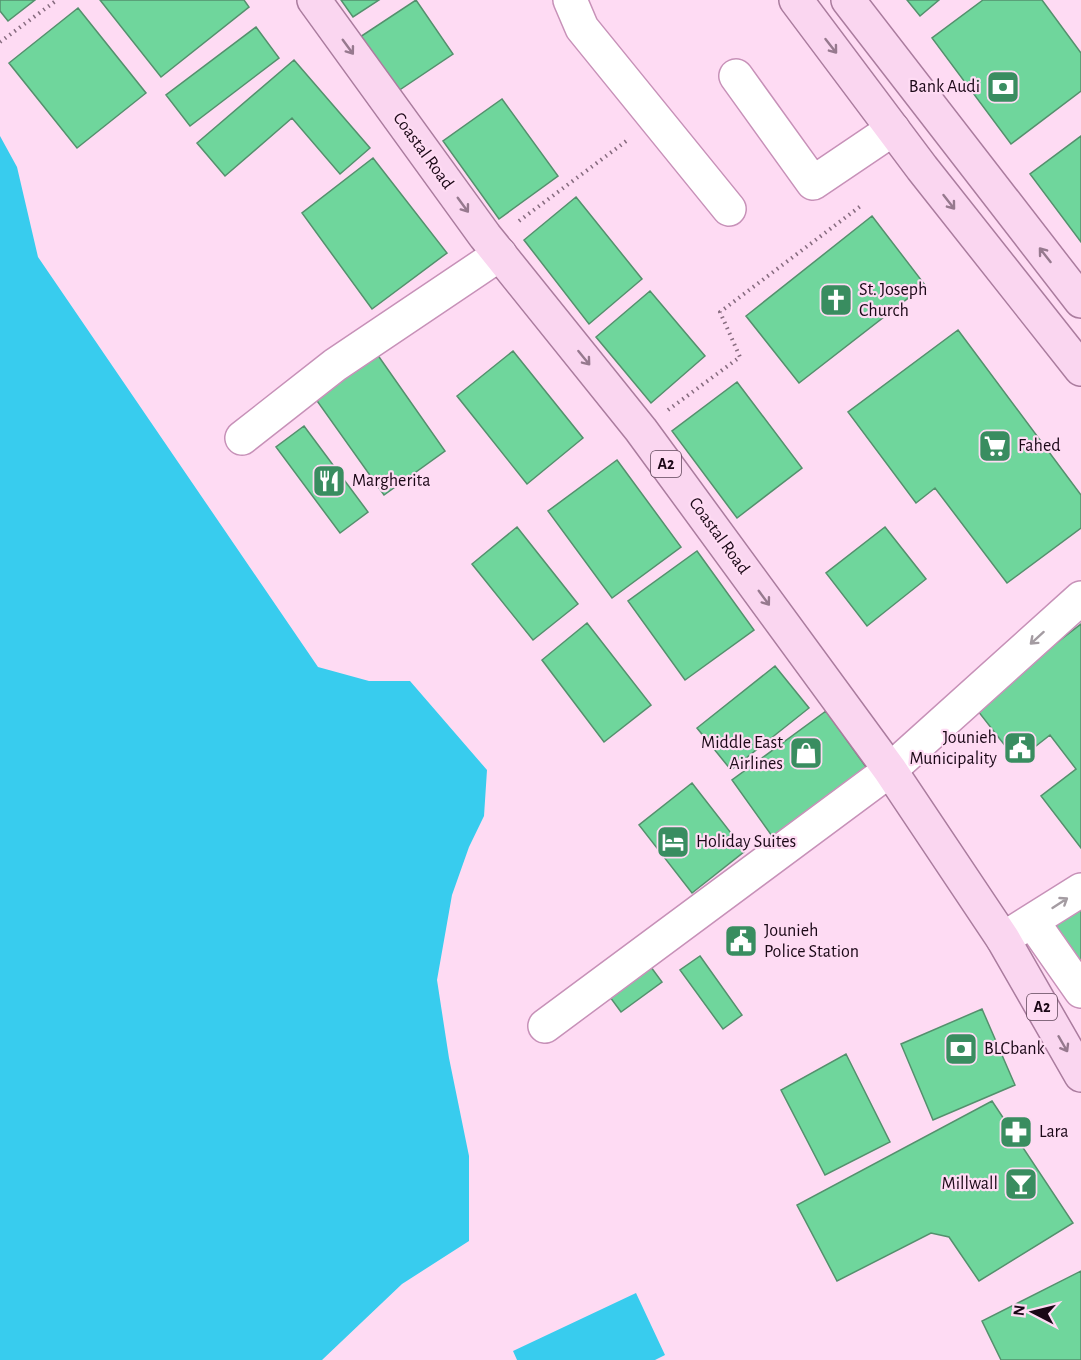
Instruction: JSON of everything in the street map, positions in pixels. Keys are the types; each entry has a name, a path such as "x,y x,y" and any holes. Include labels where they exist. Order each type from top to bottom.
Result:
{"main road":[{"name":"Coastal Road","path":"314,0 495,248 641,430 890,770 1003,939"},
{"path":"796,0 893,129 1081,369"},
{"path":"848,0 1081,301"},
{"name":"A2","path":"1003,939 1081,1075"}],"street":[{"path":"570,0 582,28 729,209"},
{"path":"736,76 813,183 893,129"},
{"path":"242,438 335,365 495,248"},
{"path":"544,1026 890,770 1081,598"},
{"path":"1003,939 1081,890"},
{"name":"A2","path":"1032,921 1081,991"}],"path":[{"path":"0,42 57,0"},
{"path":"495,248 656,119"},
{"path":"641,430 740,357 720,312 862,205"}],"water":[{"path":"0,136 17,167 38,257 318,667 369,681 410,681 487,770 484,816 469,847 452,895 437,980 449,1058 469,1156 469,1241 402,1284 322,1360 0,1360"},
{"path":"636,1293 665,1355 655,1360 517,1360 513,1351"}],"building":[{"path":"0,0 35,0 8,21 0,11"},
{"path":"100,0 244,0 249,7 161,77"},
{"path":"341,0 379,0 353,17"},
{"path":"416,0 453,54 398,91 360,37"},
{"path":"907,0 939,0 920,16"},
{"path":"983,0 1042,0 1081,53 1081,91 1011,144 932,38"},
{"path":"78,8 146,93 77,148 9,63"},
{"path":"256,27 279,58 190,126 166,95"},
{"path":"294,60 370,148 340,174 292,118 225,176 197,143"},
{"path":"502,99 558,176 499,219 443,141"},
{"path":"1081,136 1081,242 1030,174"},
{"path":"373,158 447,253 372,309 302,213"},
{"path":"576,197 642,279 589,324 524,240"},
{"name":"St. Joseph Church","path":"872,216 925,285 799,383 746,316"},
{"path":"650,291 705,356 651,403 596,337"},
{"path":"958,330 1081,495 1081,528 1007,583 935,488 916,503 848,412"},
{"path":"513,351 583,438 527,484 457,396"},
{"path":"377,354 445,451 384,495 315,398"},
{"path":"737,382 802,468 737,518 672,431"},
{"path":"304,426 368,512 340,533 276,447"},
{"path":"617,460 681,547 612,598 548,511"},
{"path":"517,527 578,604 533,640 472,564"},
{"path":"885,527 926,579 867,626 826,573"},
{"path":"697,551 754,630 685,680 628,601"},
{"path":"587,623 651,705 604,742 542,660"},
{"name":"Jounieh Municipality","path":"1081,624 1081,848 1041,796 1076,769 1050,735 1017,761 974,706"},
{"path":"775,666 809,708 731,770 697,728"},
{"path":"826,711 871,774 777,843 732,780"},
{"path":"692,783 745,851 692,893 639,825"},
{"path":"1081,903 1081,979 1047,925"},
{"path":"700,956 742,1015 723,1029 680,970"},
{"path":"648,963 662,982 621,1012 607,993"},
{"path":"982,1009 1015,1085 933,1120 901,1044"},
{"path":"846,1054 890,1142 825,1175 781,1090"},
{"path":"992,1101 1073,1223 979,1281 949,1237 931,1233 837,1281 797,1205"},
{"path":"1081,1271 1081,1360 1001,1360 982,1321"}],"place":[{"name":"Bank Audi","path":"1003,87"},
{"name":"St. Joseph Church","path":"836,300"},
{"name":"Fahed","path":"995,446"},
{"name":"Margherita","path":"329,481"},
{"name":"Jounieh Municipality","path":"1020,748"},
{"name":"Middle East Airlines","path":"806,753"},
{"name":"Holiday Suites","path":"673,842"},
{"name":"Jounieh Police Station","path":"741,941"},
{"name":"BLCbank","path":"961,1049"},
{"name":"Lara","path":"1016,1132"},
{"name":"Millwall","path":"1021,1184"}]}
